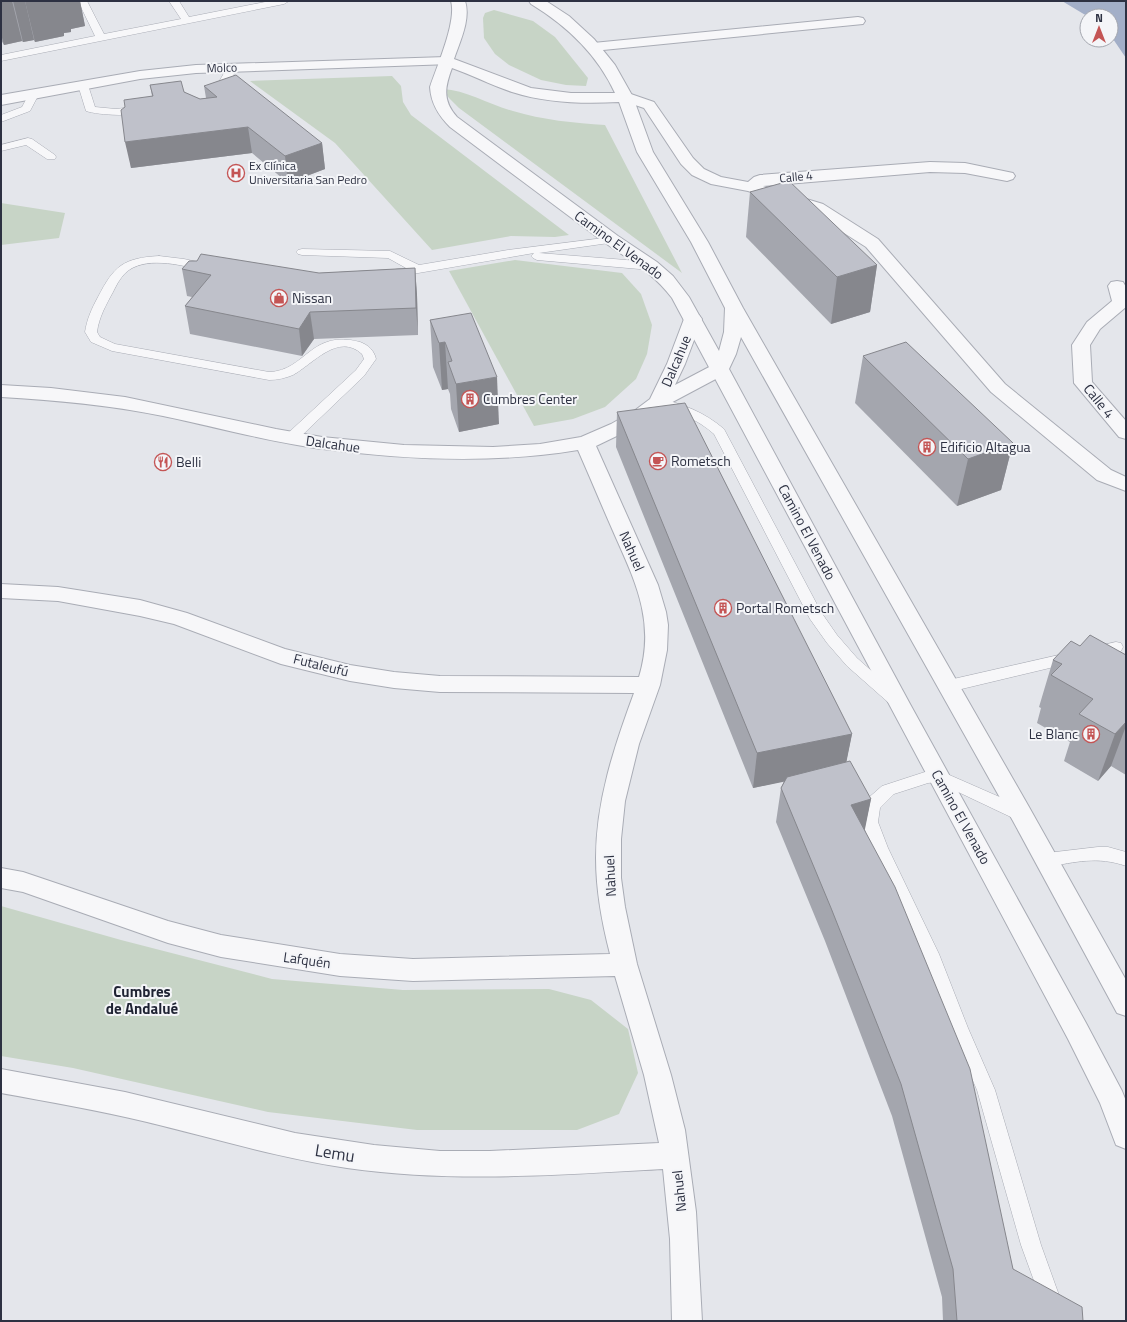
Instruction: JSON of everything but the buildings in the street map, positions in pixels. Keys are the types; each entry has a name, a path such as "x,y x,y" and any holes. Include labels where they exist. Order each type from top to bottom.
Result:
{"street":[{"name":"Camino El Venado","path":"458,1 460,7 459,22 438,87 440,103 449,118 612,240 651,266 667,280 680,297 938,776 1078,1031 1112,1100 1126,1136"},
{"path":"536,1 561,17 594,47 616,79 625,97 645,151 694,233 734,308 949,686 1125,1001"},
{"path":"594,47 858,21"},
{"name":"Molco","path":"1,100 169,71 446,61"},
{"path":"446,61 481,73 506,85 534,93 580,98 625,97 642,102 649,106 687,161 698,172 717,181 751,187 817,208 872,243 998,388 1104,475 1126,484"},
{"name":"Calle 4","path":"751,187 760,180 930,167 965,168 1007,176"},
{"name":"Calle 4","path":"1117,286 1121,302 1093,326 1081,345 1081,353 1083,383 1126,433"},
{"path":"720,370 730,349 735,321 734,308"},
{"name":"Dalcahue","path":"658,402 676,364 693,319"},
{"name":"Dalcahue","path":"1,391 51,394 125,403 291,438 363,448 445,453 493,453 540,450 585,443 630,422 658,402 720,370"},
{"name":"Nahuel","path":"585,443 646,582 656,618 657,637 655,660 649,685 633,726 620,770 613,804 609,840 609,876 614,920 625,965 665,1104 675,1155 686,1277 687,1321"},
{"name":"Futaleufú","path":"1,591 58,594 140,608 179,618 281,656 343,671 394,680 440,684 649,685"},
{"name":"Lafquén","path":"1,878 23,882 168,932 222,946 340,965 413,970 625,965"},
{"name":"Lemu","path":"1,1081 80,1095 311,1149 373,1158 440,1164 507,1164 675,1155"}],"lane":[{"path":"174,1 187,21"},
{"path":"1,58 284,1"},
{"path":"84,3 101,38"},
{"path":"207,100 226,89 232,68"},
{"path":"83,85 90,109 100,112 116,112 154,108"},
{"path":"1,119 26,109 34,94"},
{"path":"1,148 28,141 51,157"},
{"path":"381,276 508,253 612,240"},
{"path":"302,252 390,255 418,269"},
{"path":"508,253 651,266"},
{"path":"218,268 160,260 139,262 130,265 116,275 95,315 91,332 95,339 112,347 269,376 280,375 288,372 312,354 330,345 350,344 364,348 369,353 370,359 364,369 291,438"},
{"path":"658,402 686,409 700,416 719,432 815,615 832,639 852,662 899,704"},
{"path":"949,686 1116,647"},
{"path":"1021,814 938,776 928,777 888,790 872,805 870,822 880,848 930,954 959,1028 986,1090 1031,1245 1052,1304 1070,1321"},
{"path":"1047,860 1098,853 1119,855 1126,859"}],"green space":[{"path":"494,10 533,21 555,37 588,78 586,86 566,85 541,80 509,65 495,54 484,38 483,18 485,13"},
{"path":"392,76 401,86 403,102 411,115 569,235 555,237 511,236 432,250 335,143 250,81"},
{"path":"443,89 460,92 504,108 535,117 605,125 682,273 459,108 449,98"},
{"path":"1,203 65,213 59,238 1,245"},
{"path":"515,260 622,273 641,294 652,325 647,354 636,379 605,407 573,419 534,426 449,271"},
{"path":"1,906 121,940 272,979 403,990 549,989 591,1000 628,1029 638,1073 619,1114 577,1130 417,1130 268,1112 73,1068 1,1056"}],"water":[{"path":"1062,1 1126,1 1126,58 1119,48 1119,8 1079,8 1079,11"}],"place":[{"name":"Ex Clínica Universitaria San Pedro","path":"236,173"},
{"name":"Nissan","path":"279,298"},
{"name":"Cumbres Center","path":"470,399"},
{"name":"Edificio Altagua","path":"927,447"},
{"name":"Rometsch","path":"658,461"},
{"name":"Belli","path":"163,462"},
{"name":"Portal Rometsch","path":"723,608"},
{"name":"Le Blanc","path":"1091,734"}],"district":[{"name":"Cumbres de Andalué","path":"142,1000"}]}
